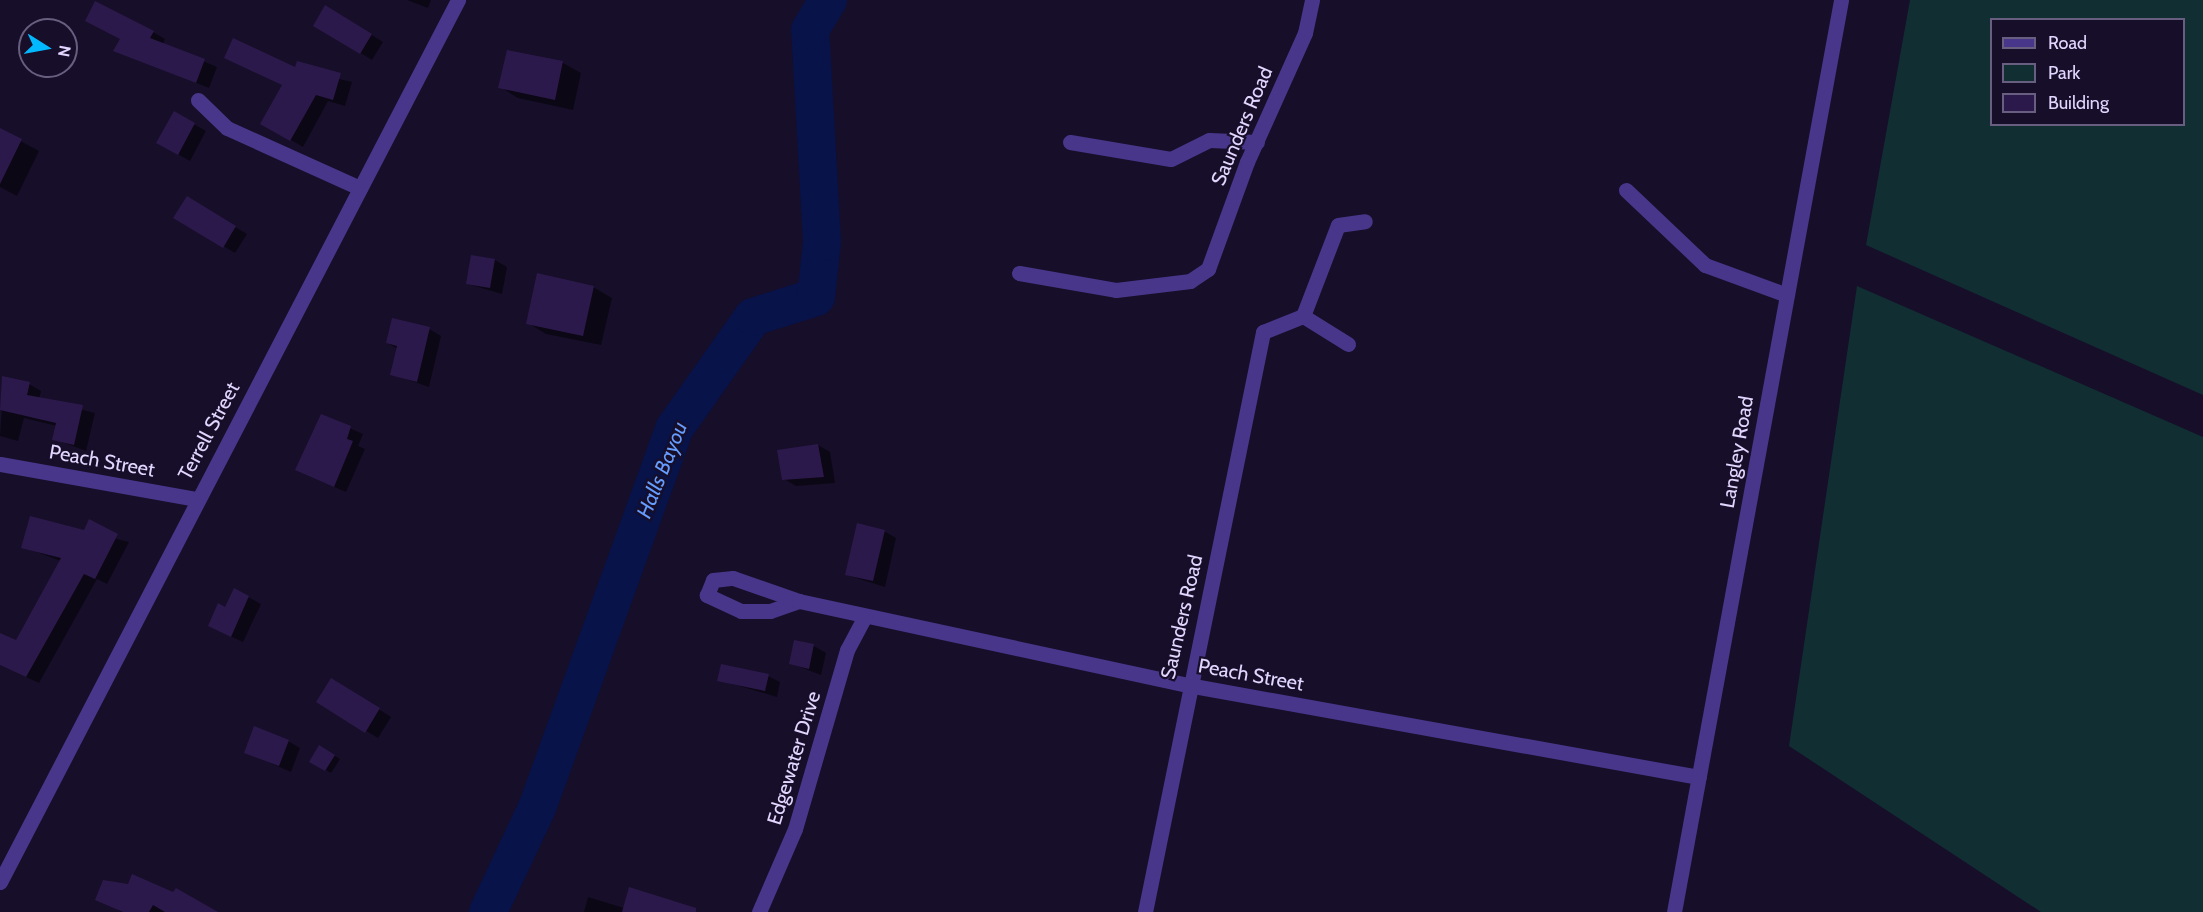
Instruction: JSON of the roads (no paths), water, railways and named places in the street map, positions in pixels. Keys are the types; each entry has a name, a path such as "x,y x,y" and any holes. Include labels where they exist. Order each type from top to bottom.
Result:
{"street":[{"name":"Terrell Street","path":"0,882 458,0"},
{"name":"Saunders Road","path":"1019,273 1116,290 1190,281 1208,269 1257,141 1305,33 1312,0"},
{"name":"Langley Road","path":"1674,912 1841,0"},
{"path":"198,100 227,128 360,188"},
{"path":"1070,142 1171,159 1209,140 1257,141"},
{"path":"1626,190 1705,265 1787,295"},
{"path":"1348,344 1303,316 1338,225 1365,221"},
{"name":"Saunders Road","path":"1145,912 1188,685 1263,332 1303,316"},
{"name":"Peach Street","path":"0,464 198,499"},
{"name":"Peach Street","path":"799,601 770,611 741,611 707,595 713,580 733,578 799,601 1188,685 1699,777"},
{"name":"Edgewater Drive","path":"759,912 795,829 847,650 866,616"}],"waterway":[{"name":"Halls Bayou","path":"488,912 537,808 674,429 753,317 816,297 822,242 810,30 828,0"}]}
